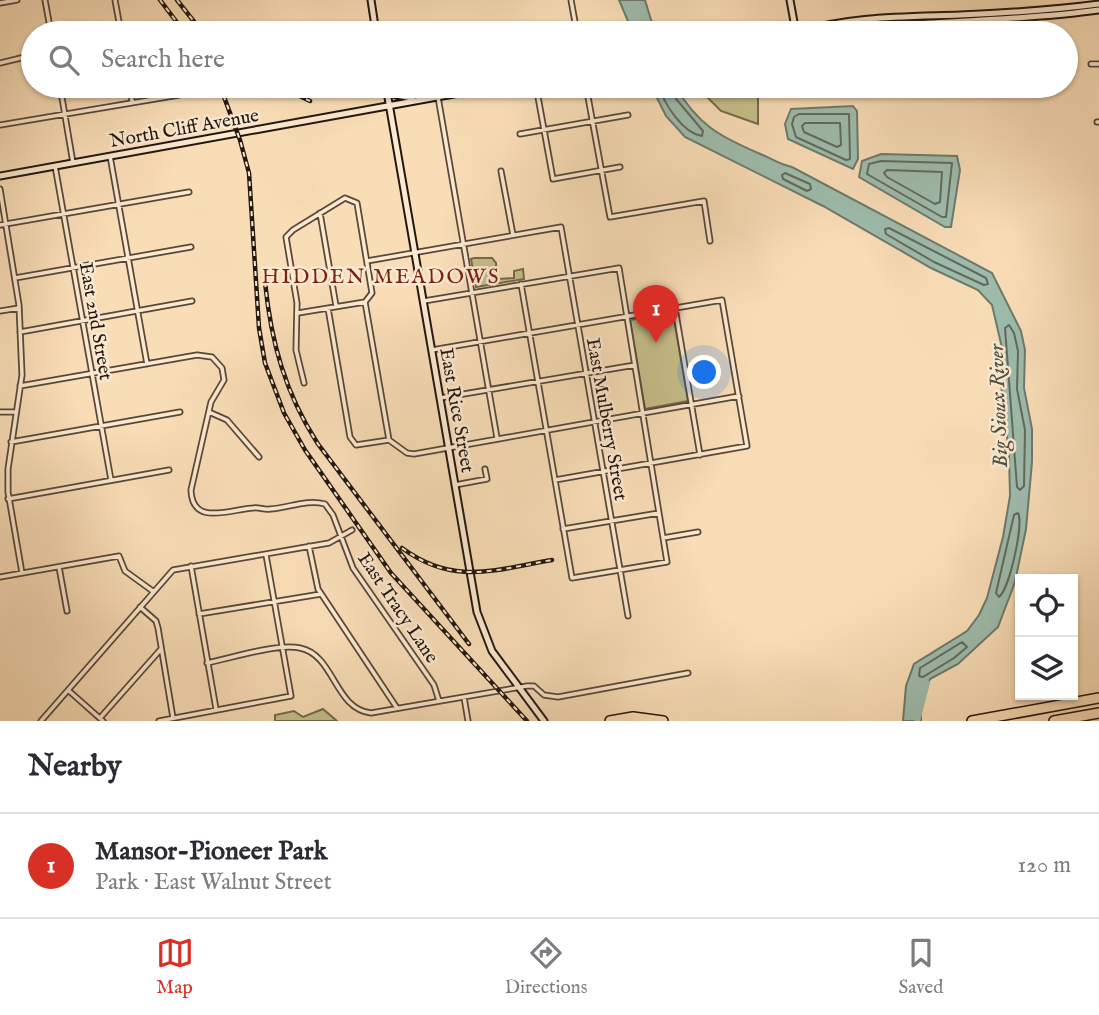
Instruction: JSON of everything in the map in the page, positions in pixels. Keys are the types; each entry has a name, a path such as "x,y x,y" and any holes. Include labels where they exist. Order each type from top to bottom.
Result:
{"highway":[{"path":"972,721 1099,698"},
{"path":"1054,721 1099,713"},
{"path":"610,721 633,717 663,721"}],"main road":[{"path":"371,0 374,21"},
{"path":"790,0 794,21"},
{"path":"865,21 1099,4"},
{"path":"964,21 1021,19 1099,10"},
{"name":"East Rice Street","path":"388,98 481,627 492,651 544,721"},
{"name":"North Cliff Avenue","path":"0,176 419,98"}],"street":[{"path":"0,3 17,0"},
{"path":"45,0 49,21"},
{"path":"115,0 119,21"},
{"path":"570,0 574,21"},
{"path":"0,64 21,58"},
{"path":"1091,64 1099,64"},
{"path":"62,98 73,163"},
{"path":"0,125 156,98"},
{"path":"439,98 497,439"},
{"path":"538,98 553,179 620,167"},
{"path":"588,98 610,217 704,201 710,241"},
{"path":"520,134 628,115"},
{"path":"20,386 147,364 110,156"},
{"name":"East 2nd Street","path":"55,166 111,480"},
{"path":"367,261 513,235 501,171"},
{"path":"0,189 19,308 20,386 8,468 8,499 22,573"},
{"path":"0,225 189,192"},
{"path":"297,313 365,302 372,293 357,203 345,198 287,235 297,313 295,341 304,383"},
{"path":"320,213 336,306"},
{"name":"East Mulberry Street","path":"513,235 561,227 628,616"},
{"path":"15,278 191,247"},
{"path":"424,301 521,284 619,268 667,562 572,578 521,284"},
{"path":"432,350 722,300 747,446 555,480"},
{"path":"20,332 192,301"},
{"path":"365,302 389,440 409,454 739,396"},
{"path":"0,311 19,308"},
{"path":"328,308 352,443 362,446 389,440"},
{"path":"675,308 700,455"},
{"name":"East Tracy Lane","path":"147,364 197,355 212,357 223,372 223,383 209,412 191,490 197,507 213,514 318,502 325,504 333,515 353,568 434,685 439,701"},
{"path":"440,398 635,365"},
{"path":"0,412 16,412"},
{"path":"11,442 180,412"},
{"path":"209,412 227,420 259,457"},
{"path":"0,468 8,468"},
{"path":"455,485 486,480 485,469"},
{"path":"8,499 169,470"},
{"path":"563,529 659,513"},
{"path":"41,721 173,570 341,539 352,530"},
{"path":"663,538 698,532"},
{"path":"309,546 316,586 390,693 397,709"},
{"path":"159,721 291,696 266,554"},
{"path":"0,577 117,556 122,558 127,572 153,592"},
{"path":"191,566 216,710"},
{"path":"60,567 67,611"},
{"path":"199,614 321,594"},
{"path":"140,607 156,621 173,718"},
{"path":"208,663 283,648 300,648 315,655 348,702 359,710 371,713 519,687 534,686 544,695 558,697 688,673"},
{"path":"68,690 102,719 161,649"},
{"path":"464,697 468,721"}],"shaded area":[{"path":"708,98 758,98 758,124 721,111"},
{"path":"492,258 496,263 497,279 514,278 514,271 523,269 524,279 476,287 471,259"},
{"path":"673,313 688,401 645,409 630,320"},
{"path":"323,709 337,721 275,721 275,715 294,711 303,717"}],"water":[{"path":"619,0 645,0 651,21 628,21"},
{"path":"657,98 683,98 701,120 721,135 792,167 992,273 1021,331 1025,350 1024,388 1032,429 1032,462 1026,529 1015,582 998,627 958,664 930,679 921,698 921,721 903,721 906,686 914,664 967,631 979,615 987,598 1003,537 1010,496 1009,455 1000,374 1003,352 992,305 978,290 931,268 823,206 685,137 666,116"},
{"path":"853,106 857,111 858,159 853,169 788,139 785,124 791,109"},
{"path":"881,154 957,156 960,170 951,227 945,227 859,177 862,161"}],"waterway":[{"name":"Big Sioux River","path":"917,721 927,683"}],"railway":[{"path":"160,0 176,21"},
{"path":"177,0 194,21"},
{"path":"224,98 249,173 259,328 265,363 284,413 305,450 391,573 527,721"},
{"path":"304,98 310,101"},
{"path":"265,282 271,325 281,366 306,425 469,644"},
{"path":"402,548 421,560 457,571 493,571 552,560"}],"place":[{"name":"Mansor-Pioneer Park","path":"656,343"}],"district":[{"name":"HIDDEN MEADOWS","path":"381,276"}]}
